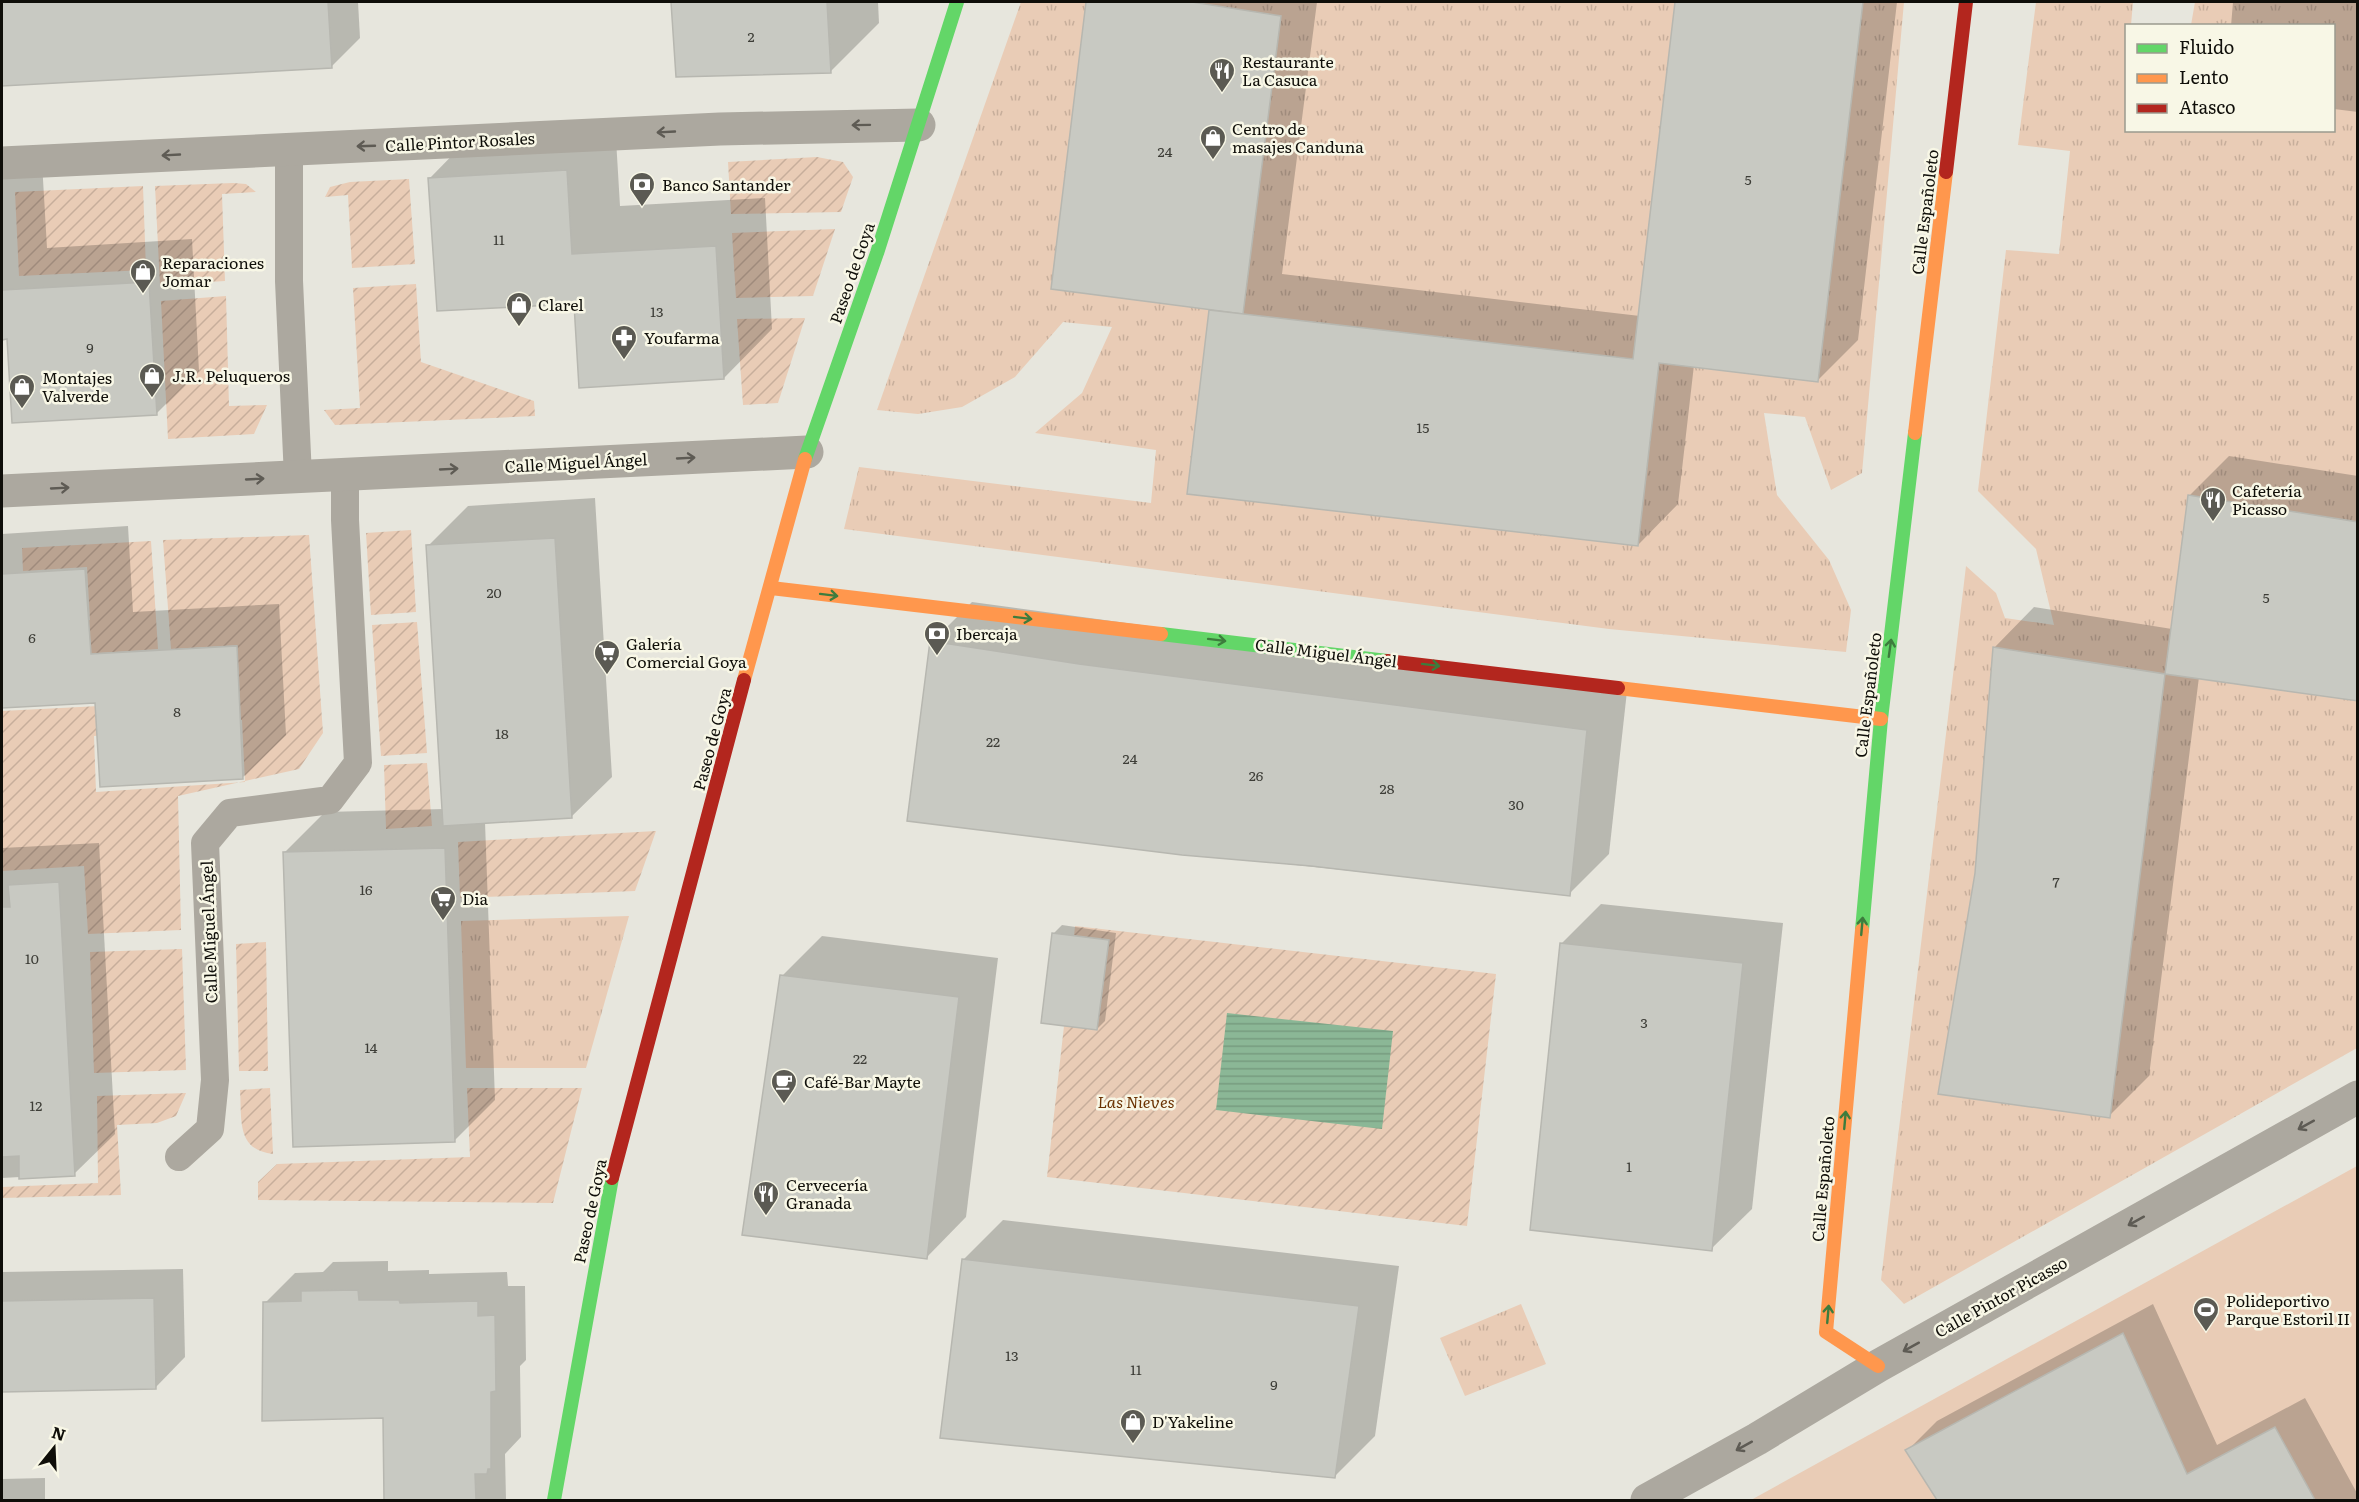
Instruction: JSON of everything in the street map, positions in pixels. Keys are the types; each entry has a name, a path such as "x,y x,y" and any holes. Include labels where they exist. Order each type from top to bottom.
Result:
{"street":[{"name":"Paseo de Goya","path":"560,1500 607,1199 755,640 807,452 919,124 957,2"},
{"name":"Calle Españoleto","path":"1878,1366 1826,1332 1881,719 1966,2"},
{"name":"Calle Pintor Rosales","path":"2,163 720,129 919,124"},
{"name":"Calle Miguel Ángel","path":"2,491 807,452"},
{"name":"Calle Miguel Ángel","path":"771,588 1881,719"},
{"name":"Calle Pintor Picasso","path":"1647,1500 1757,1439 1878,1366 2358,1097"}],"lane":[{"path":"289,149 289,281 298,477"},
{"name":"Calle Miguel Ángel","path":"179,1157 210,1129 215,1080 205,843 230,813 330,800 358,763 345,520 345,475"}],"green space":[{"path":"1021,2 1904,2 1862,473 1831,490 1805,417 1764,413 1777,495 1829,560 1851,610 1846,652 1609,629 844,529 859,467 1151,503 1156,450 1035,433 1082,393 1112,327 1063,322 1015,377 962,407 918,414 877,410"},
{"path":"2036,2 2133,2 2131,24 2125,24 2125,132 2335,132 2335,24 2191,24 2195,2 2357,2 2357,1048 1904,1304 1881,1280 1966,566 1996,593 2005,618 2054,625 2036,549 1978,491 2006,250 2059,254 2070,151 2018,145"},
{"path":"817,157 843,162 853,177 841,212 731,214 728,162"},
{"path":"409,179 415,264 352,268 348,195 325,197 330,187 350,182"},
{"path":"246,184 256,192 222,194 225,281 160,285 155,186"},
{"path":"143,186 146,270 19,276 15,192"},
{"path":"835,229 813,296 736,298 732,233"},
{"path":"416,284 421,362 534,401 535,416 335,425 324,410 360,408 353,288"},
{"path":"226,296 229,406 267,405 254,434 168,439 161,301"},
{"path":"805,318 778,403 743,405 737,319"},
{"path":"411,530 416,612 371,615 366,533"},
{"path":"309,535 323,733 299,769 245,781 242,720 232,720 231,703 240,702 237,645 171,649 163,540"},
{"path":"151,541 158,649 66,655 64,622 90,620 87,567 23,571 22,548"},
{"path":"417,622 427,753 381,756 372,625"},
{"path":"119,705 121,734 94,736 96,792 239,782 178,796 181,930 88,934 84,866 2,871 2,711"},
{"path":"427,763 432,826 386,829 384,765"},
{"path":"656,831 635,891 460,898 458,842"},
{"path":"629,916 586,1068 466,1068 461,921"},
{"name":"Las Nieves","path":"1075,926 1496,974 1467,1226 1047,1177 1064,1026 1097,1030 1109,940 1074,936"},
{"path":"266,942 268,1071 239,1071 236,944"},
{"path":"182,949 186,1070 94,1073 90,952"},
{"path":"270,1088 273,1154 261,1151 247,1140 243,1131 240,1090"},
{"path":"467,1088 582,1088 553,1203 258,1200 258,1182 277,1164 470,1157"},
{"path":"186,1093 176,1116 157,1123 117,1125 121,1195 2,1198 2,1187 98,1183 97,1096"},
{"name":"Polideportivo Parque Estoril II","path":"2357,1166 2357,1500 1751,1500"},
{"path":"1521,1304 1546,1364 1465,1396 1440,1338"}],"shaded area":[{"path":"1227,1013 1393,1031 1382,1129 1216,1110"}],"building":[{"path":"2,2 328,2 332,68 2,86"},
{"path":"671,2 827,2 831,73 676,77"},
{"path":"1086,2 1192,2 1281,16 1243,314 1051,289"},
{"path":"1675,2 1863,2 1818,382 1659,363 1638,546 1187,494 1209,310 1633,359"},
{"path":"567,170 572,254 716,246 724,379 579,388 574,304 437,311 428,178"},
{"path":"149,282 157,415 12,423 7,339 2,340 2,290"},
{"path":"2188,495 2358,522 2358,701 2165,674"},
{"path":"555,538 572,818 443,826 426,545"},
{"path":"85,569 91,654 237,646 243,779 100,787 95,703 2,708 2,574"},
{"path":"930,641 1079,664 1587,730 1570,896 1311,866 1182,855 907,821"},
{"path":"1993,647 2165,674 2110,1118 1938,1094 1975,873"},
{"path":"445,848 455,1142 293,1147 283,852"},
{"path":"59,882 75,1176 19,1179 19,1156 2,1157 2,907 10,907 8,885"},
{"path":"1052,933 1109,940 1097,1030 1041,1023"},
{"path":"1560,943 1743,963 1712,1251 1530,1230"},
{"path":"780,975 959,997 927,1259 742,1235"},
{"path":"962,1259 1359,1306 1335,1478 940,1438"},
{"path":"358,1290 359,1300 399,1300 400,1303 478,1301 478,1316 495,1315 496,1391 491,1392 491,1469 488,1469 487,1474 475,1474 476,1500 384,1500 383,1418 262,1421 263,1302 301,1301 301,1291"},
{"path":"154,1298 156,1389 2,1392 2,1301"},
{"path":"2123,1333 2187,1474 2275,1427 2315,1500 1937,1500 1905,1450"}],"traffic: fast":[{"path":"805,459 877,253 957,2"},
{"path":"1862,930 1881,719 1915,433"},
{"path":"1161,634 1387,661"},
{"path":"554,1500 612,1178"}],"traffic: slow":[{"path":"1915,433 1946,172"},
{"path":"744,680 805,459"},
{"path":"771,588 1161,634"},
{"path":"1618,688 1881,719"},
{"path":"1862,930 1826,1332 1878,1366"}],"traffic: jam":[{"path":"1946,172 1966,2"},
{"path":"1387,661 1618,688"},
{"path":"612,1178 744,680"}],"place":[{"name":"Restaurante La Casuca","path":"1222,94"},
{"name":"Centro de masajes Canduna","path":"1213,161"},
{"name":"Banco Santander","path":"642,208"},
{"name":"Reparaciones Jomar","path":"143,295"},
{"name":"Clarel","path":"519,328"},
{"name":"Youfarma","path":"624,361"},
{"name":"J.R. Peluqueros","path":"152,399"},
{"name":"Montajes Valverde","path":"22,410"},
{"name":"Cafetería Picasso","path":"2213,523"},
{"name":"Ibercaja","path":"937,657"},
{"name":"Galería Comercial Goya","path":"607,676"},
{"name":"Dia","path":"443,922"},
{"name":"Café-Bar Mayte","path":"784,1105"},
{"name":"Cervecería Granada","path":"766,1217"},
{"name":"Polideportivo Parque Estoril II","path":"2206,1333"},
{"name":"D'Yakeline","path":"1133,1445"}]}
